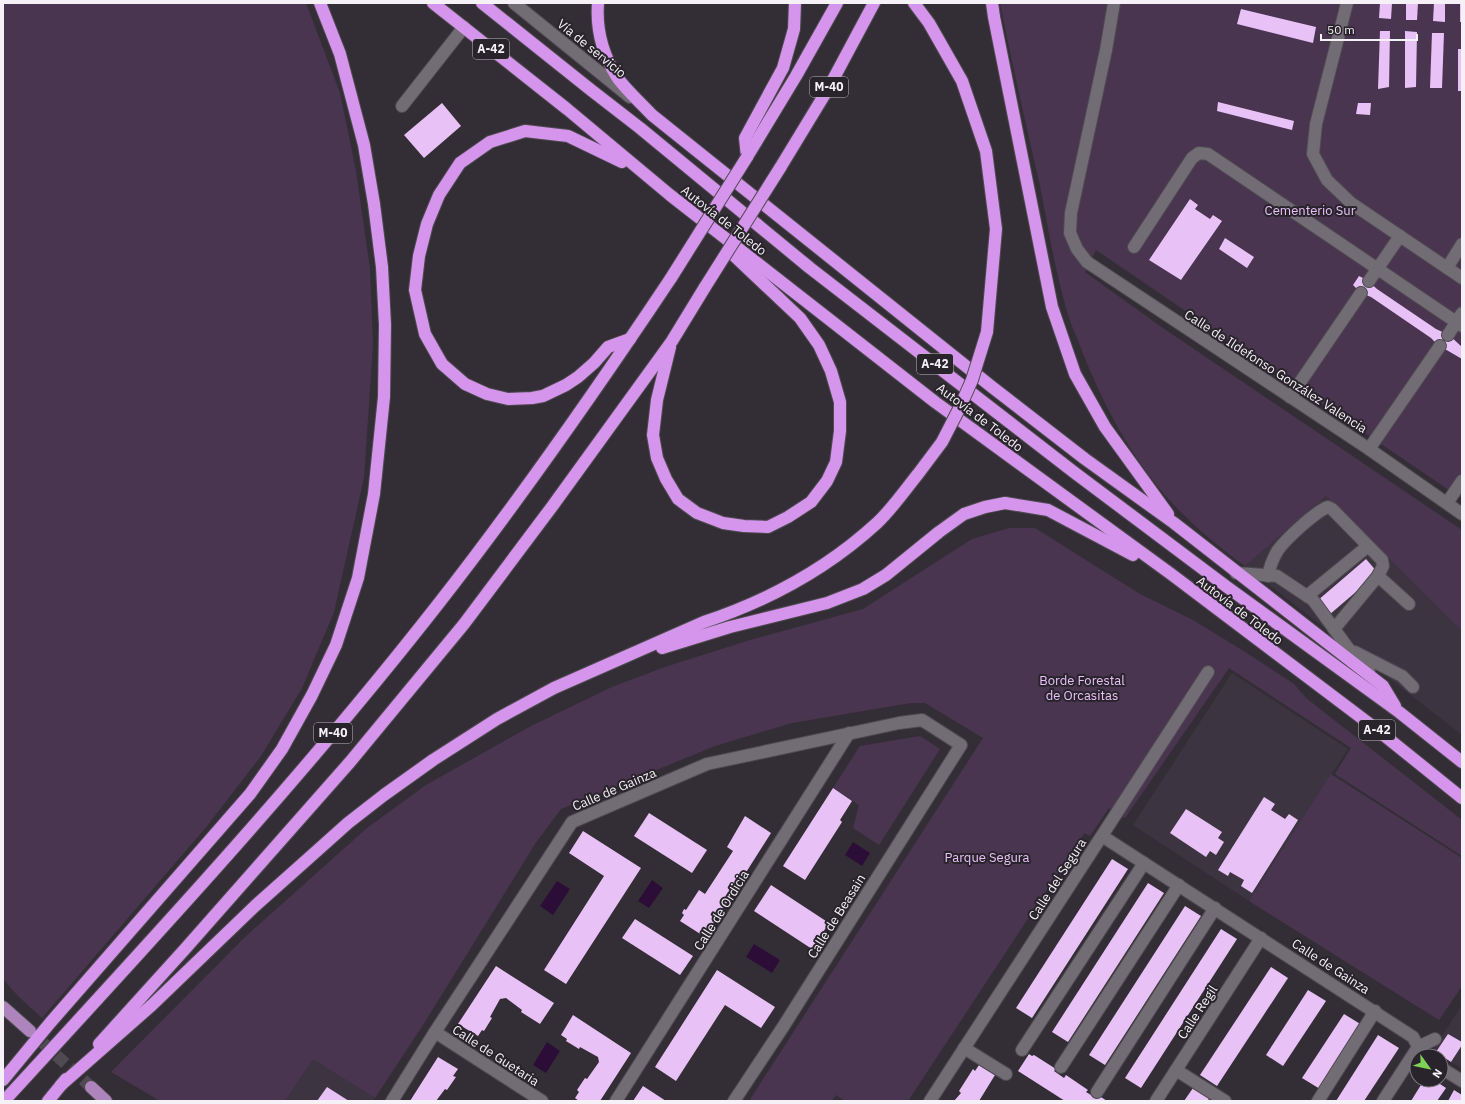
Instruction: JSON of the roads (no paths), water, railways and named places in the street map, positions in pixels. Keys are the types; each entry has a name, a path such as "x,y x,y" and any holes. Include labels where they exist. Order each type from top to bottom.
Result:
{"highway":[{"path":"3,1080 50,1023 250,794 282,749 312,695 336,645 358,578 374,494 384,397 385,325 382,267 374,204 364,145 340,54 320,3"},
{"name":"Autovía de Toledo","path":"433,3 567,109 638,170 935,402 1170,574 1375,728 1462,798"},
{"name":"Autovía de Toledo","path":"482,3 640,128 829,283 1088,482 1227,587 1399,712 1462,762"},
{"path":"598,3 599,31 606,57 618,78 652,115 992,387 1085,459 1174,523 1236,573 1383,686 1399,712"},
{"path":"747,157 745,138 783,68 794,30 795,3"},
{"name":"M-40","path":"4,1101 149,943 328,740 438,604 528,486 671,278 796,76 837,3"},
{"name":"M-40","path":"48,1101 350,762 459,630 551,508 672,341 828,89 874,3"},
{"path":"61,1085 152,1005 249,912 348,823 433,760 497,719 554,688 704,622 726,615 794,583 852,544 878,522 918,474 942,442 960,408 972,380 987,332 996,229 986,151 962,81 929,23 914,3"},
{"path":"992,3 995,25 1052,307 1075,374 1105,427 1174,523"},
{"path":"630,339 608,347 594,363 578,377 553,392 543,396 508,399 487,394 465,384 442,364 425,334 416,290 419,256 427,224 439,195 460,163 490,142 525,131 568,136 638,170"},
{"path":"670,195 800,318 819,345 831,371 840,402 840,431 836,462 827,481 811,502 788,517 768,527 722,523 697,513 678,499 656,458 653,435 657,400 672,341"},
{"path":"606,665 730,627 827,603 855,592 886,575 939,532 964,514 991,506 1005,504 1048,510 1170,574"}],"main road":[{"path":"3,1007 30,1031"},
{"path":"91,1087 106,1101"}],"street":[{"name":"Vía de servicio","path":"514,3 652,115"},
{"name":"Calle de Ildefonso González Valencia","path":"1114,3 1106,50 1071,213 1070,233 1077,249 1086,262 1369,449 1462,514"},
{"path":"1347,3 1316,124 1313,154 1327,180 1351,203 1462,278"},
{"path":"402,106 464,27"},
{"path":"1134,247 1192,158 1199,153 1208,154 1378,269 1460,320 1448,334"},
{"path":"1369,281 1400,236"},
{"path":"1447,268 1462,244"},
{"path":"1290,397 1361,293"},
{"path":"1369,449 1440,346"},
{"path":"1447,503 1462,481"},
{"path":"1268,576 1272,560 1279,548 1294,533 1322,509 1328,507 1336,513 1382,560 1383,566 1378,576 1334,629"},
{"path":"1307,596 1368,546"},
{"path":"1236,573 1276,576 1313,600 1348,648 1383,686"},
{"path":"1378,576 1409,604"},
{"path":"1348,648 1402,676 1413,687"},
{"name":"Calle del Segura","path":"930,1101 1208,672"},
{"name":"Calle de Gainza","path":"392,1101 435,1032 572,822 707,764 899,723 922,720 961,745"},
{"name":"Calle de Ordicia","path":"616,1101 849,733"},
{"name":"Calle de Beasain","path":"734,1101 783,1027 961,745"},
{"name":"Calle de Gainza","path":"1102,836 1375,1011 1413,1037 1419,1048"},
{"path":"1022,1050 1144,863"},
{"path":"1061,1067 1179,885"},
{"path":"1097,1092 1215,908"},
{"name":"Calle Regil","path":"1156,1101 1261,938"},
{"path":"1318,1101 1375,1011"},
{"name":"Calle de Guetaria","path":"435,1032 542,1101"},
{"path":"1424,1048 1435,1039"},
{"path":"964,1048 1006,1074"},
{"path":"1383,1101 1409,1067"},
{"path":"1176,1070 1225,1101"},
{"path":"1449,1073 1462,1081"}],"tunnel":[{"path":"30,1031 91,1087"}],"park label":[{"name":"Cementerio Sur","path":"1310,210"},
{"name":"Borde Forestal de Orcasitas","path":"1082,688"},
{"name":"Parque Segura","path":"987,857"}]}
